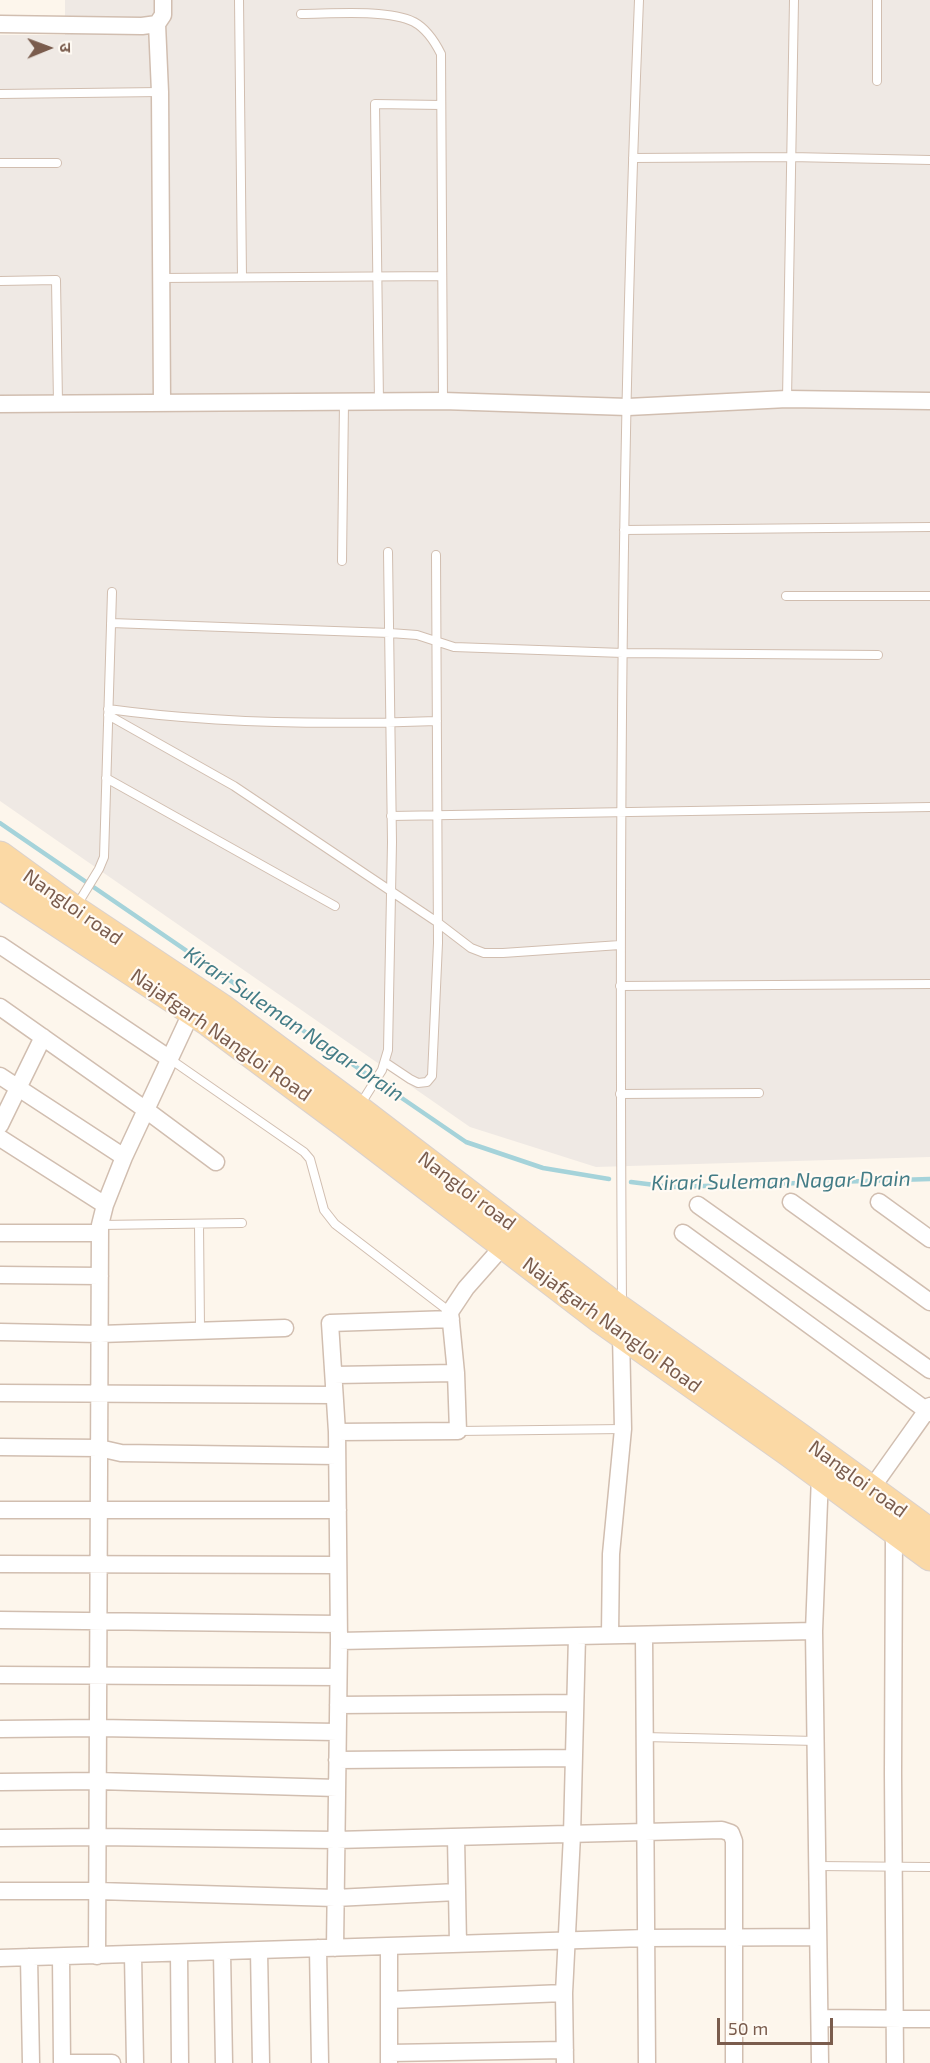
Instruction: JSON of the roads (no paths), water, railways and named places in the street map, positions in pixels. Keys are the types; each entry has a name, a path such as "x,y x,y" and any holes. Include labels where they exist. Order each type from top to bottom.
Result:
{"main road":[{"name":"Nangloi road","path":"0,855 80,899 221,1007 364,1099 621,1322"},
{"name":"Najafgarh Nangloi Road","path":"0,885 192,1011 504,1245 621,1322 824,1466"},
{"name":"Nangloi road","path":"824,1466 865,1497 930,1532"},
{"path":"865,1497 894,1531 930,1557"}],"street":[{"path":"162,403 160,92 157,24 163,15 163,0"},
{"path":"0,24 142,26 157,24"},
{"path":"0,404 443,401 628,407 788,399 930,401"},
{"path":"0,945 170,1059"},
{"path":"0,1007 216,1162"},
{"path":"97,1956 100,1229 105,1205 124,1157 192,1011"},
{"path":"0,1125 43,1038"},
{"path":"0,1076 124,1157"},
{"path":"0,1138 105,1205"},
{"path":"791,1202 930,1302"},
{"path":"879,1202 930,1239"},
{"path":"698,1205 930,1370"},
{"path":"0,1233 100,1229"},
{"path":"683,1233 929,1410 865,1497"},
{"path":"337,1432 458,1431 451,1316 466,1288 504,1245"},
{"path":"0,1275 100,1276"},
{"path":"320,2063 326,1948 335,1898 338,1732 337,1432 330,1323 451,1316"},
{"path":"610,1635 611,1554 623,1429 621,1322"},
{"path":"0,1332 100,1334 285,1328"},
{"path":"334,1375 456,1372"},
{"path":"0,1393 333,1395"},
{"path":"0,1447 99,1448 121,1453 337,1456"},
{"path":"820,2063 814,1631 824,1466"},
{"path":"0,1510 338,1510"},
{"path":"894,1531 895,2063"},
{"path":"0,1564 338,1565"},
{"path":"0,1620 338,1624"},
{"path":"339,1641 814,1631"},
{"path":"644,1635 647,2063"},
{"path":"388,1946 389,2058 565,2056 564,1993 572,1835 577,1636"},
{"path":"0,1675 338,1677"},
{"path":"338,1705 575,1703"},
{"path":"0,1728 338,1732"},
{"path":"337,1760 574,1758"},
{"path":"0,1782 98,1781 337,1788"},
{"path":"0,1838 336,1840 722,1830 731,1833 734,1841 732,1938 734,2063"},
{"path":"456,1837 458,1944"},
{"path":"0,1891 98,1891 335,1898 457,1892"},
{"path":"0,1958 646,1938 818,1937"},
{"path":"259,1950 261,2063"},
{"path":"222,1952 224,2063"},
{"path":"179,1953 180,2063"},
{"path":"133,1955 135,2063"},
{"path":"29,1957 31,2063"},
{"path":"61,1957 62,2063 112,2063"},
{"path":"389,2000 564,1993"},
{"path":"820,2018 930,2019"}],"lane":[{"path":"239,0 242,277"},
{"path":"621,1322 620,945 624,530 639,0"},
{"path":"788,399 794,0"},
{"path":"877,81 878,0"},
{"path":"301,14 380,15 402,18 416,24 434,39 441,54 443,401"},
{"path":"0,94 160,92"},
{"path":"380,402 375,104 441,105"},
{"path":"633,158 791,157 930,160"},
{"path":"0,163 57,163"},
{"path":"161,278 442,276"},
{"path":"0,281 56,280 58,403"},
{"path":"342,561 344,402"},
{"path":"624,530 930,527"},
{"path":"364,1099 384,1066 391,893 388,552"},
{"path":"384,1066 418,1083 427,1083 432,1076 437,922 436,555"},
{"path":"80,899 104,857 112,592"},
{"path":"786,596 930,596"},
{"path":"111,623 390,633 417,635 454,647 623,653 878,654"},
{"path":"108,712 226,720 390,723 437,721"},
{"path":"108,712 234,786 437,922 471,948 484,953 620,945"},
{"path":"106,778 335,906"},
{"path":"391,816 930,807"},
{"path":"620,986 930,984"},
{"path":"170,1059 304,1152 310,1159 324,1210 335,1224 451,1316"},
{"path":"620,1094 759,1093"},
{"path":"100,1229 242,1223"},
{"path":"199,1224 200,1329"},
{"path":"458,1431 623,1429"},
{"path":"644,1737 816,1741"},
{"path":"817,1866 930,1867"}],"waterway":[{"name":"Kirari Suleman Nagar Drain","path":"0,823 466,1142 543,1168 609,1179"},
{"name":"Kirari Suleman Nagar Drain","path":"631,1182 671,1187 930,1179"}]}
